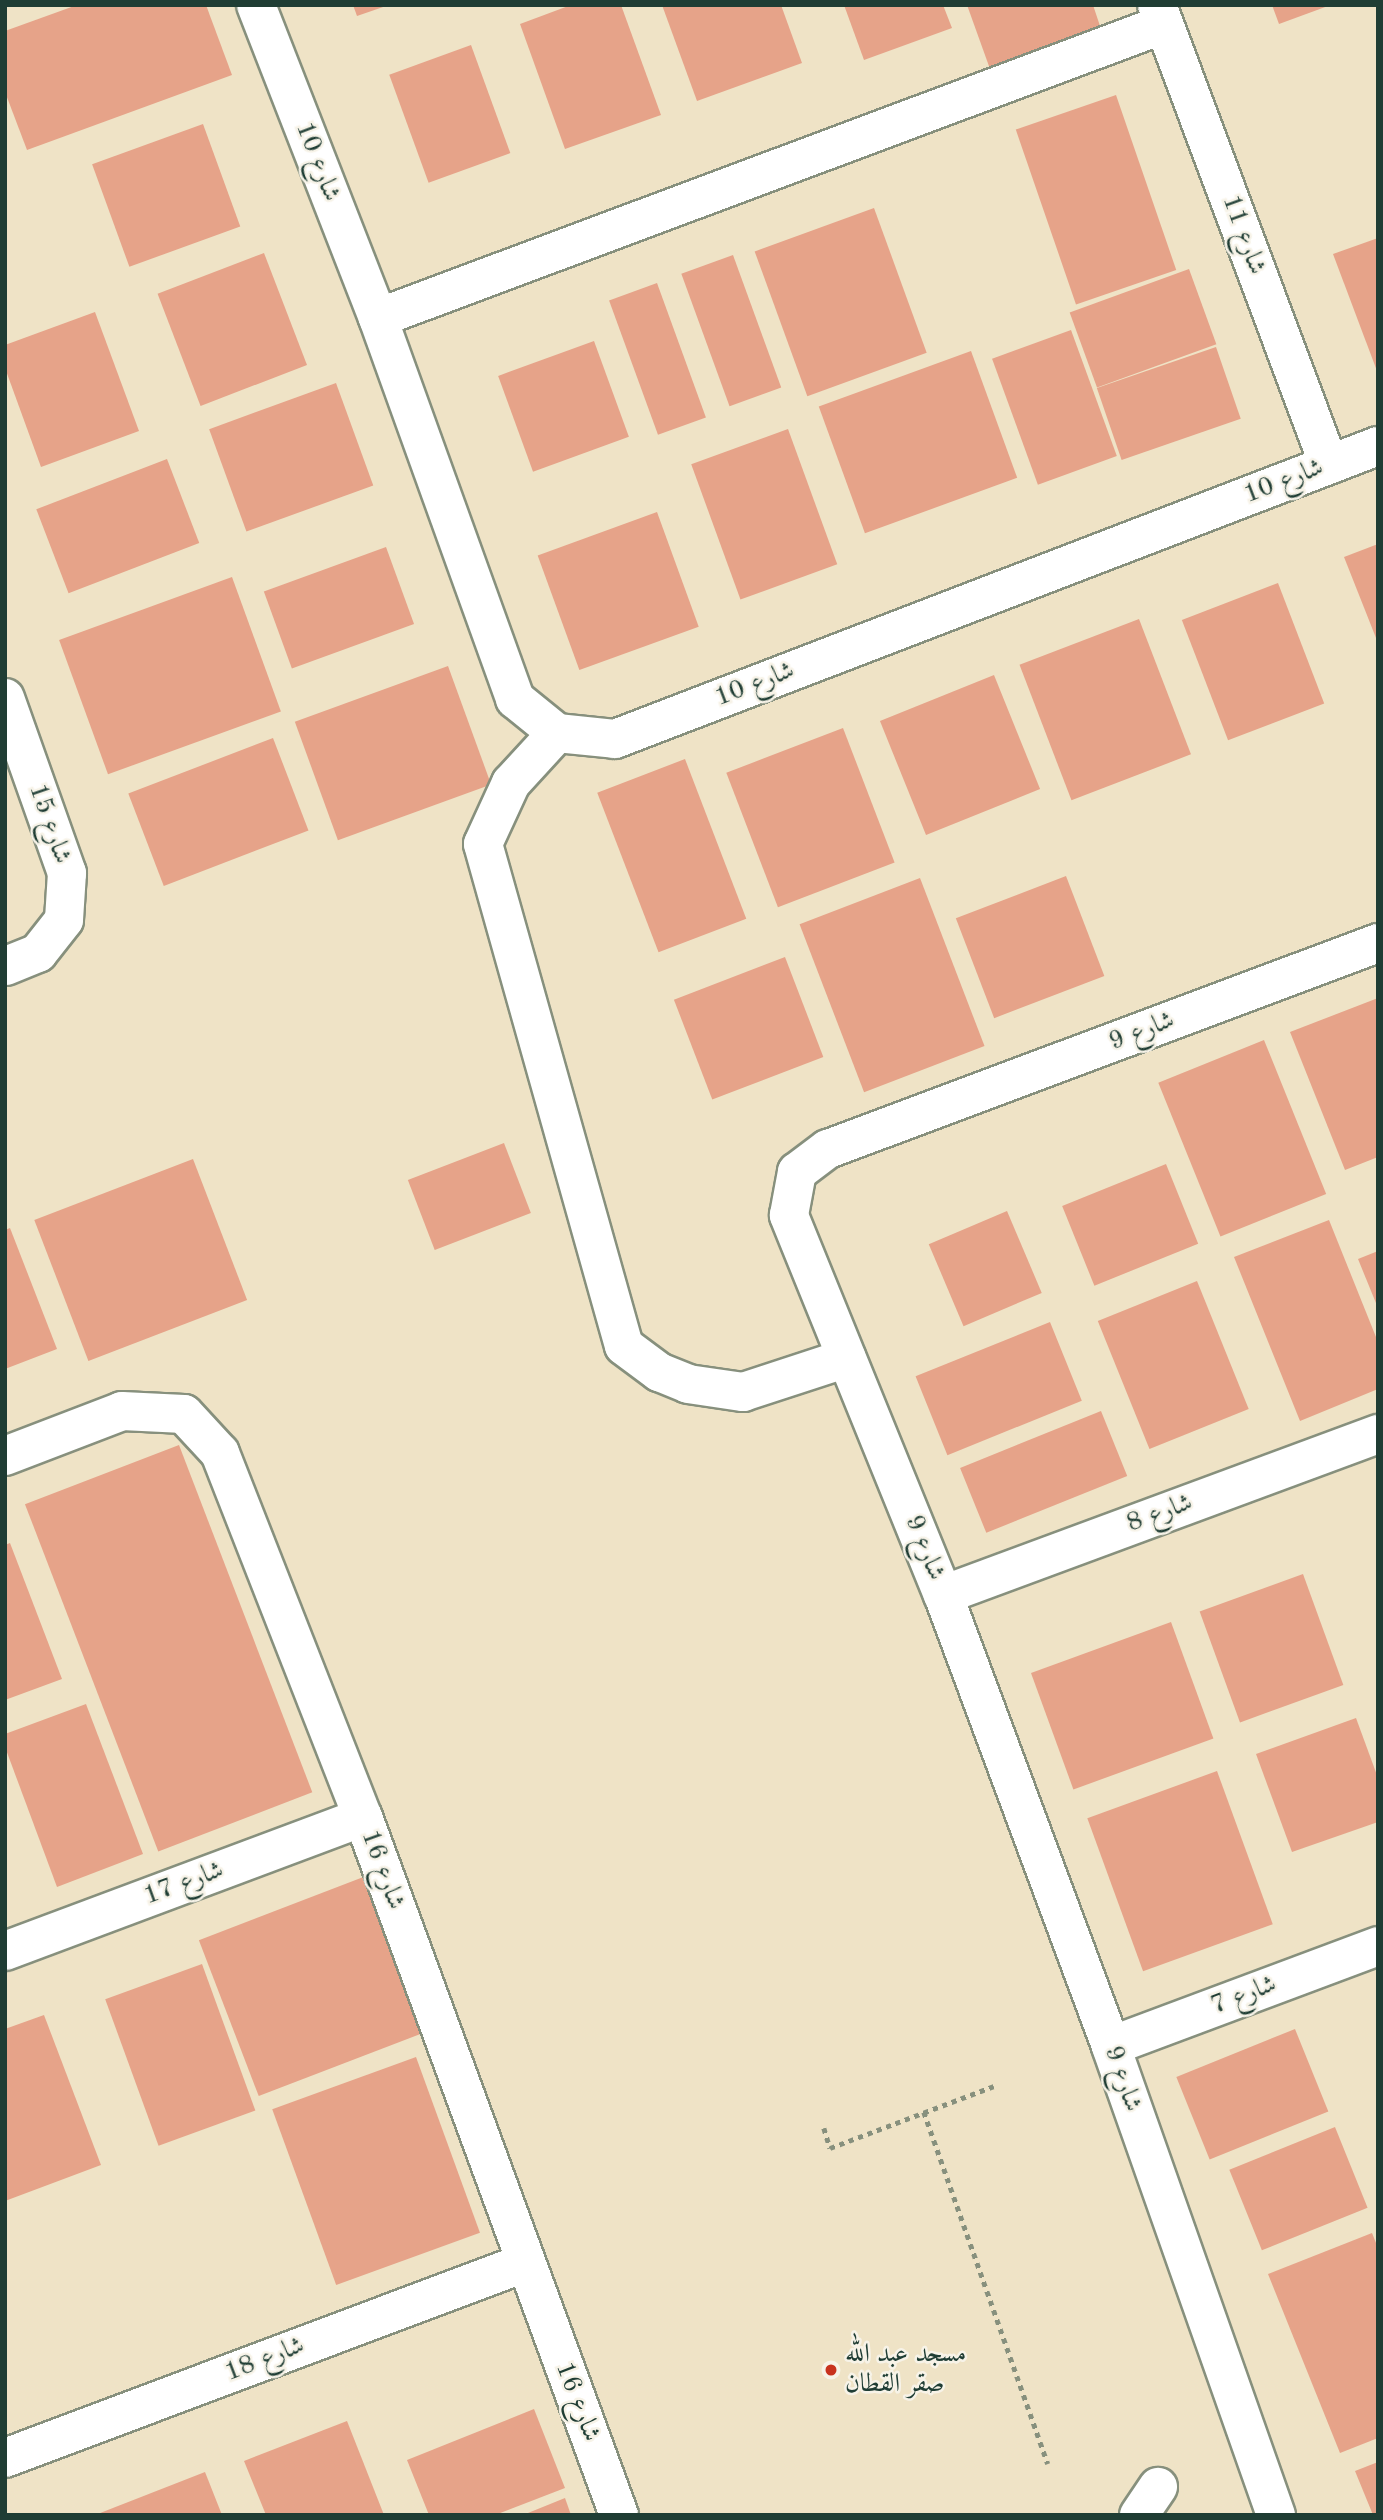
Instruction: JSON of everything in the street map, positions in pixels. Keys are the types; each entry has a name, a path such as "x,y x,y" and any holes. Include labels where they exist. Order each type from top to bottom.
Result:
{"street":[{"name":"شارع 10","path":"256,5 378,318 515,699 557,733 615,738 1378,446"},
{"path":"378,318 1160,14"},
{"name":"شارع 11","path":"1160,14 1329,465"},
{"name":"شارع 15","path":"5,698 67,873 64,920 37,953 5,966"},
{"path":"557,733 511,783 483,844 624,1346 659,1372 688,1384 743,1392 847,1358"},
{"name":"شارع 9","path":"1276,2515 1111,2046 943,1595 789,1215 797,1172 828,1149 1378,943"},
{"name":"شارع 16","path":"5,1457 122,1411 184,1415 220,1453 363,1817 524,2263 619,2515"},
{"name":"شارع 8","path":"943,1595 1378,1434"},
{"name":"شارع 17","path":"5,1951 363,1817"},
{"name":"شارع 7","path":"1111,2046 1378,1946"},
{"name":"شارع 18","path":"5,2458 524,2263"}],"path":[{"path":"824,2128 830,2148 994,2086"},
{"path":"925,2112 1048,2464"}],"building":[{"path":"77,5 206,5 232,75 27,150 5,92 5,31"},
{"path":"353,5 386,5 386,6 357,16"},
{"path":"571,5 621,5 661,115 565,149 520,24"},
{"path":"662,5 781,5 802,63 697,101"},
{"path":"844,5 943,5 952,28 864,60"},
{"path":"967,5 1093,5 1101,29 990,69"},
{"path":"1272,5 1328,5 1328,6 1279,24"},
{"path":"471,45 510,153 429,183 389,75"},
{"path":"1116,95 1176,270 1076,304 1016,130"},
{"path":"203,124 240,226 129,267 92,164"},
{"path":"874,208 927,353 807,396 755,251"},
{"path":"1378,238 1378,371 1377,371 1333,254"},
{"path":"264,253 307,365 201,406 158,294"},
{"path":"733,255 781,387 730,406 681,274"},
{"path":"1189,269 1216,344 1097,388 1070,312"},
{"path":"657,283 706,417 658,435 609,300"},
{"path":"95,312 139,431 41,467 5,368 5,345"},
{"path":"1071,330 1117,456 1038,485 992,359"},
{"path":"594,341 629,437 533,472 498,376"},
{"path":"1216,347 1241,419 1122,460 1097,388"},
{"path":"971,351 1017,478 865,533 819,406"},
{"path":"336,383 373,485 246,532 209,429"},
{"path":"788,429 837,564 740,600 691,464"},
{"path":"167,459 199,543 69,593 36,509"},
{"path":"657,512 699,627 579,670 538,555"},
{"path":"1378,544 1378,643 1344,557"},
{"path":"386,547 414,624 292,669 264,591"},
{"path":"232,577 281,711 108,774 59,640"},
{"path":"1278,583 1324,703 1228,740 1182,620"},
{"path":"1139,619 1191,754 1071,800 1020,665"},
{"path":"448,666 491,784 338,840 295,722"},
{"path":"994,675 1040,789 926,835 880,721"},
{"path":"843,728 895,862 778,907 726,773"},
{"path":"273,738 308,830 164,886 128,794"},
{"path":"685,759 746,919 659,952 597,793"},
{"path":"1066,876 1104,976 994,1018 956,918"},
{"path":"920,878 985,1046 864,1092 800,924"},
{"path":"785,957 823,1057 712,1100 674,1000"},
{"path":"1378,998 1378,1157 1345,1170 1290,1032"},
{"path":"1264,1040 1326,1194 1220,1237 1158,1083"},
{"path":"504,1143 531,1213 435,1250 408,1180"},
{"path":"193,1159 247,1300 88,1361 34,1220"},
{"path":"1166,1164 1198,1244 1094,1286 1062,1206"},
{"path":"1007,1211 1042,1293 964,1326 929,1244"},
{"path":"1329,1220 1378,1342 1378,1389 1300,1421 1234,1257"},
{"path":"10,1228 57,1349 5,1369 5,1230"},
{"path":"1378,1251 1378,1308 1358,1259"},
{"path":"1197,1281 1249,1409 1149,1449 1098,1321"},
{"path":"1050,1322 1082,1401 947,1455 916,1376"},
{"path":"1101,1411 1127,1476 986,1533 960,1468"},
{"path":"179,1445 312,1792 158,1851 25,1504"},
{"path":"10,1543 62,1679 5,1700 5,1545"},
{"path":"1303,1574 1343,1685 1240,1723 1200,1612"},
{"path":"1171,1622 1213,1739 1073,1789 1031,1673"},
{"path":"86,1704 143,1854 57,1887 5,1747 5,1734"},
{"path":"1356,1718 1378,1778 1378,1822 1292,1852 1256,1754"},
{"path":"1217,1771 1273,1924 1143,1971 1087,1818"},
{"path":"366,1876 426,2032 259,2096 199,1940"},
{"path":"202,1964 255,2111 159,2146 105,1999"},
{"path":"44,2015 101,2165 5,2201 5,2029"},
{"path":"1295,2029 1328,2112 1210,2159 1176,2077"},
{"path":"416,2057 480,2233 336,2285 272,2109"},
{"path":"1335,2127 1368,2208 1262,2250 1229,2170"},
{"path":"1372,2233 1378,2248 1378,2438 1340,2453 1268,2274"},
{"path":"534,2409 565,2488 495,2515 429,2515 407,2460"},
{"path":"347,2421 384,2515 266,2515 244,2461"},
{"path":"1378,2462 1378,2515 1373,2515 1355,2471"},
{"path":"205,2472 222,2515 95,2515"},
{"path":"565,2498 571,2515 523,2515"}],"place":[{"name":"مسجد عبد الله صقر القطان","path":"831,2370"}]}
